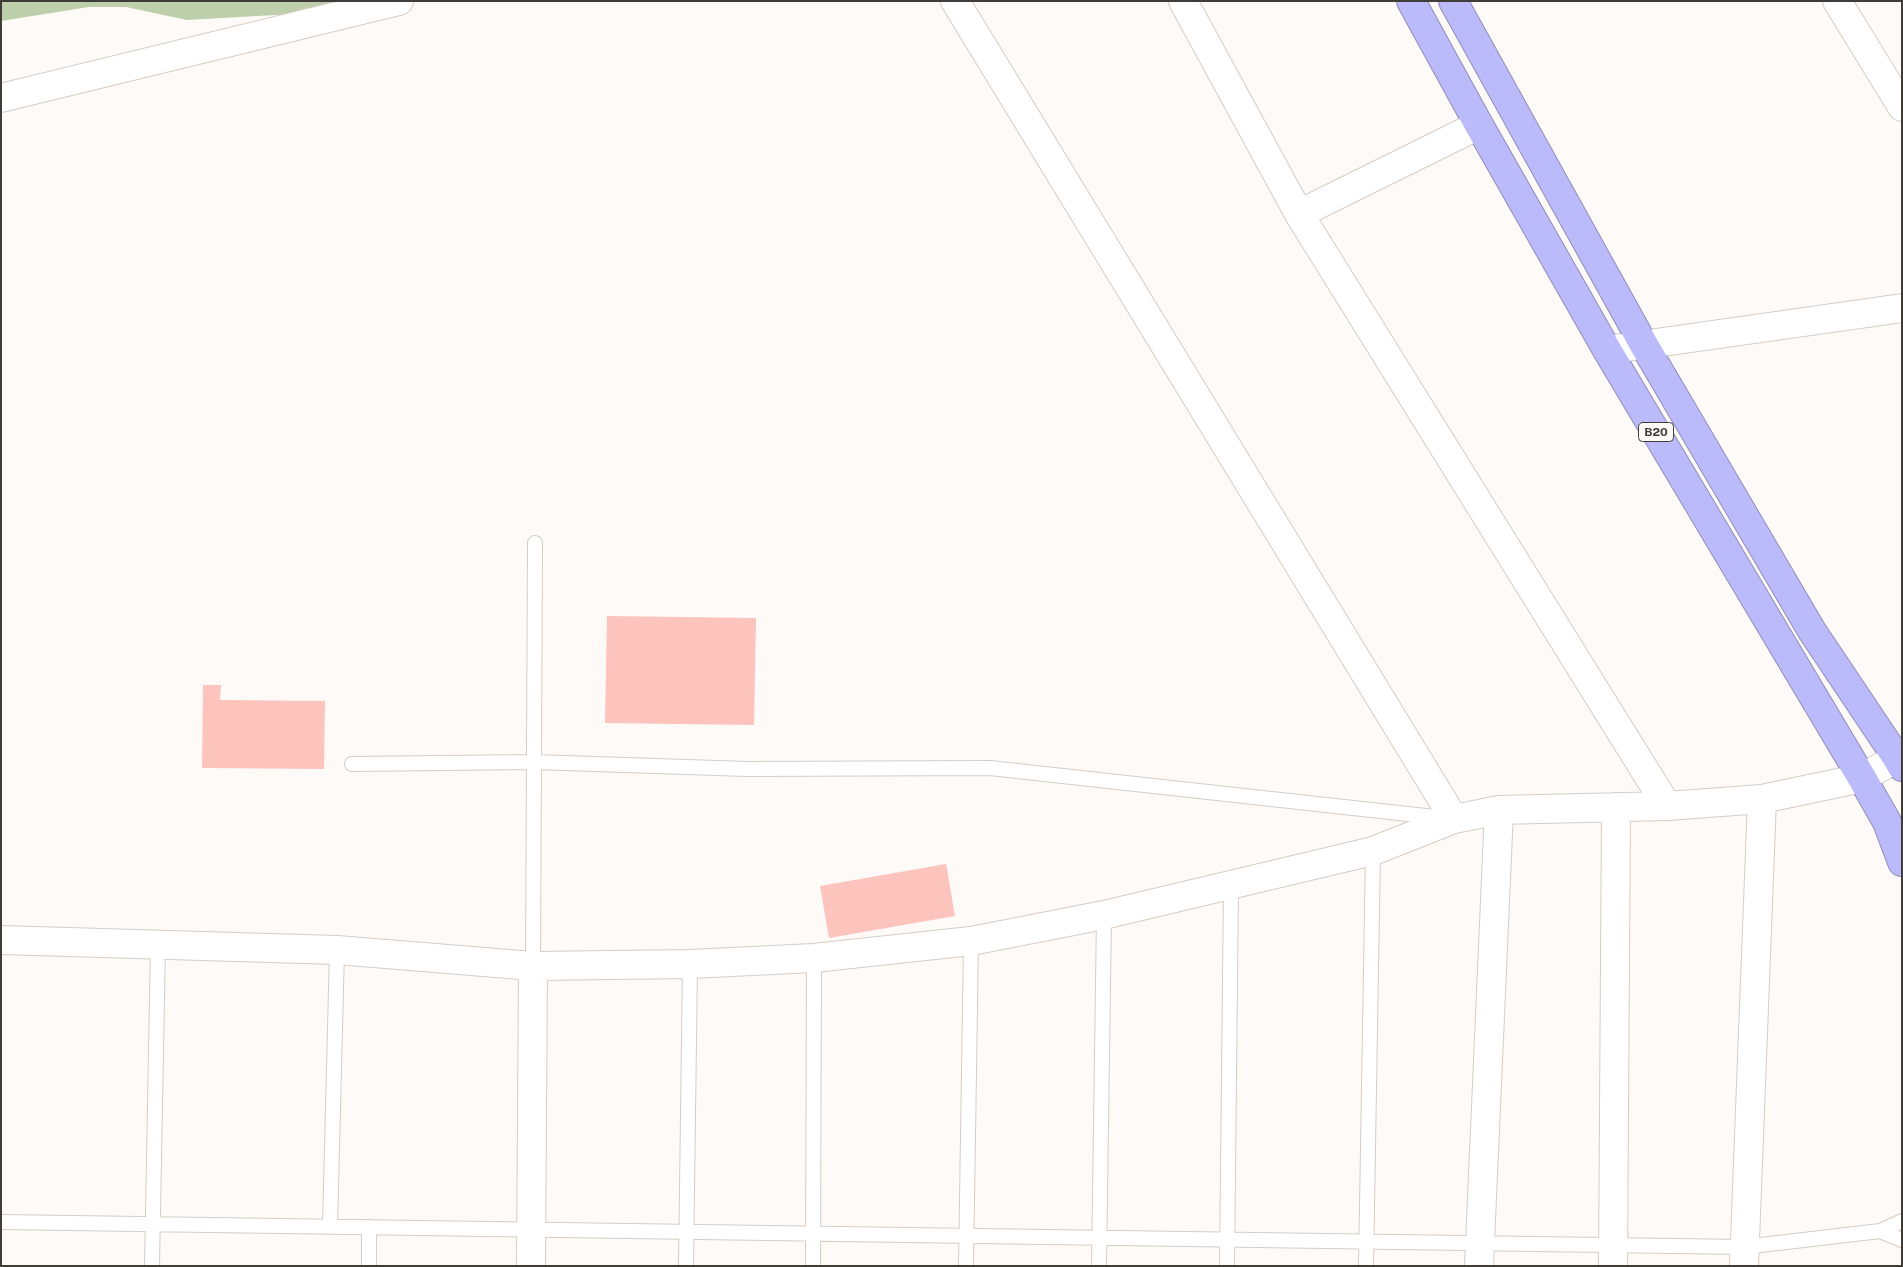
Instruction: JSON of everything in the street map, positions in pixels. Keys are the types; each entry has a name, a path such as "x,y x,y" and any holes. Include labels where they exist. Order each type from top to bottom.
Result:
{"highway":[{"name":"B20","path":"1411,1 1607,350 1862,778 1887,822 1902,862"},
{"name":"B20","path":"1453,1 1644,345 1812,631 1899,762"}],"street":[{"path":"1,98 398,1"},
{"path":"955,1 1454,819"},
{"path":"1182,1 1299,214 1667,806"},
{"path":"1837,1 1902,107"},
{"path":"1299,214 1479,125"},
{"path":"1607,350 1902,308"},
{"path":"1,940 337,950 533,966 690,964 814,958 971,941 1104,915 1373,851 1454,819 1499,810 1667,806 1762,799 1862,778 1899,762"},
{"path":"1744,1256 1762,799"},
{"path":"1613,1255 1616,807"},
{"path":"1480,1254 1499,810"},
{"path":"531,1266 533,966"}],"lane":[{"path":"533,966 535,543"},
{"path":"352,764 534,762 747,769 990,768 1454,819"},
{"path":"1366,1266 1373,851"},
{"path":"1227,1266 1231,886"},
{"path":"1099,1266 1104,915"},
{"path":"966,1266 971,941"},
{"path":"152,1266 158,944"},
{"path":"330,1227 337,950"},
{"path":"813,1266 814,958"},
{"path":"686,1266 690,964"},
{"path":"1,1222 1228,1239 1366,1242 1480,1254 1744,1256 1880,1231 1902,1221"},
{"path":"369,1227 369,1266"},
{"path":"1880,1231 1902,1240"}],"green space":[{"path":"1,1 336,1 333,6 311,13 187,20 126,7 89,7 1,21"}],"building":[{"path":"607,616 756,618 754,725 605,723"},
{"path":"203,685 221,685 220,700 325,701 324,769 202,768"},
{"path":"946,864 955,916 829,938 820,886"}]}
